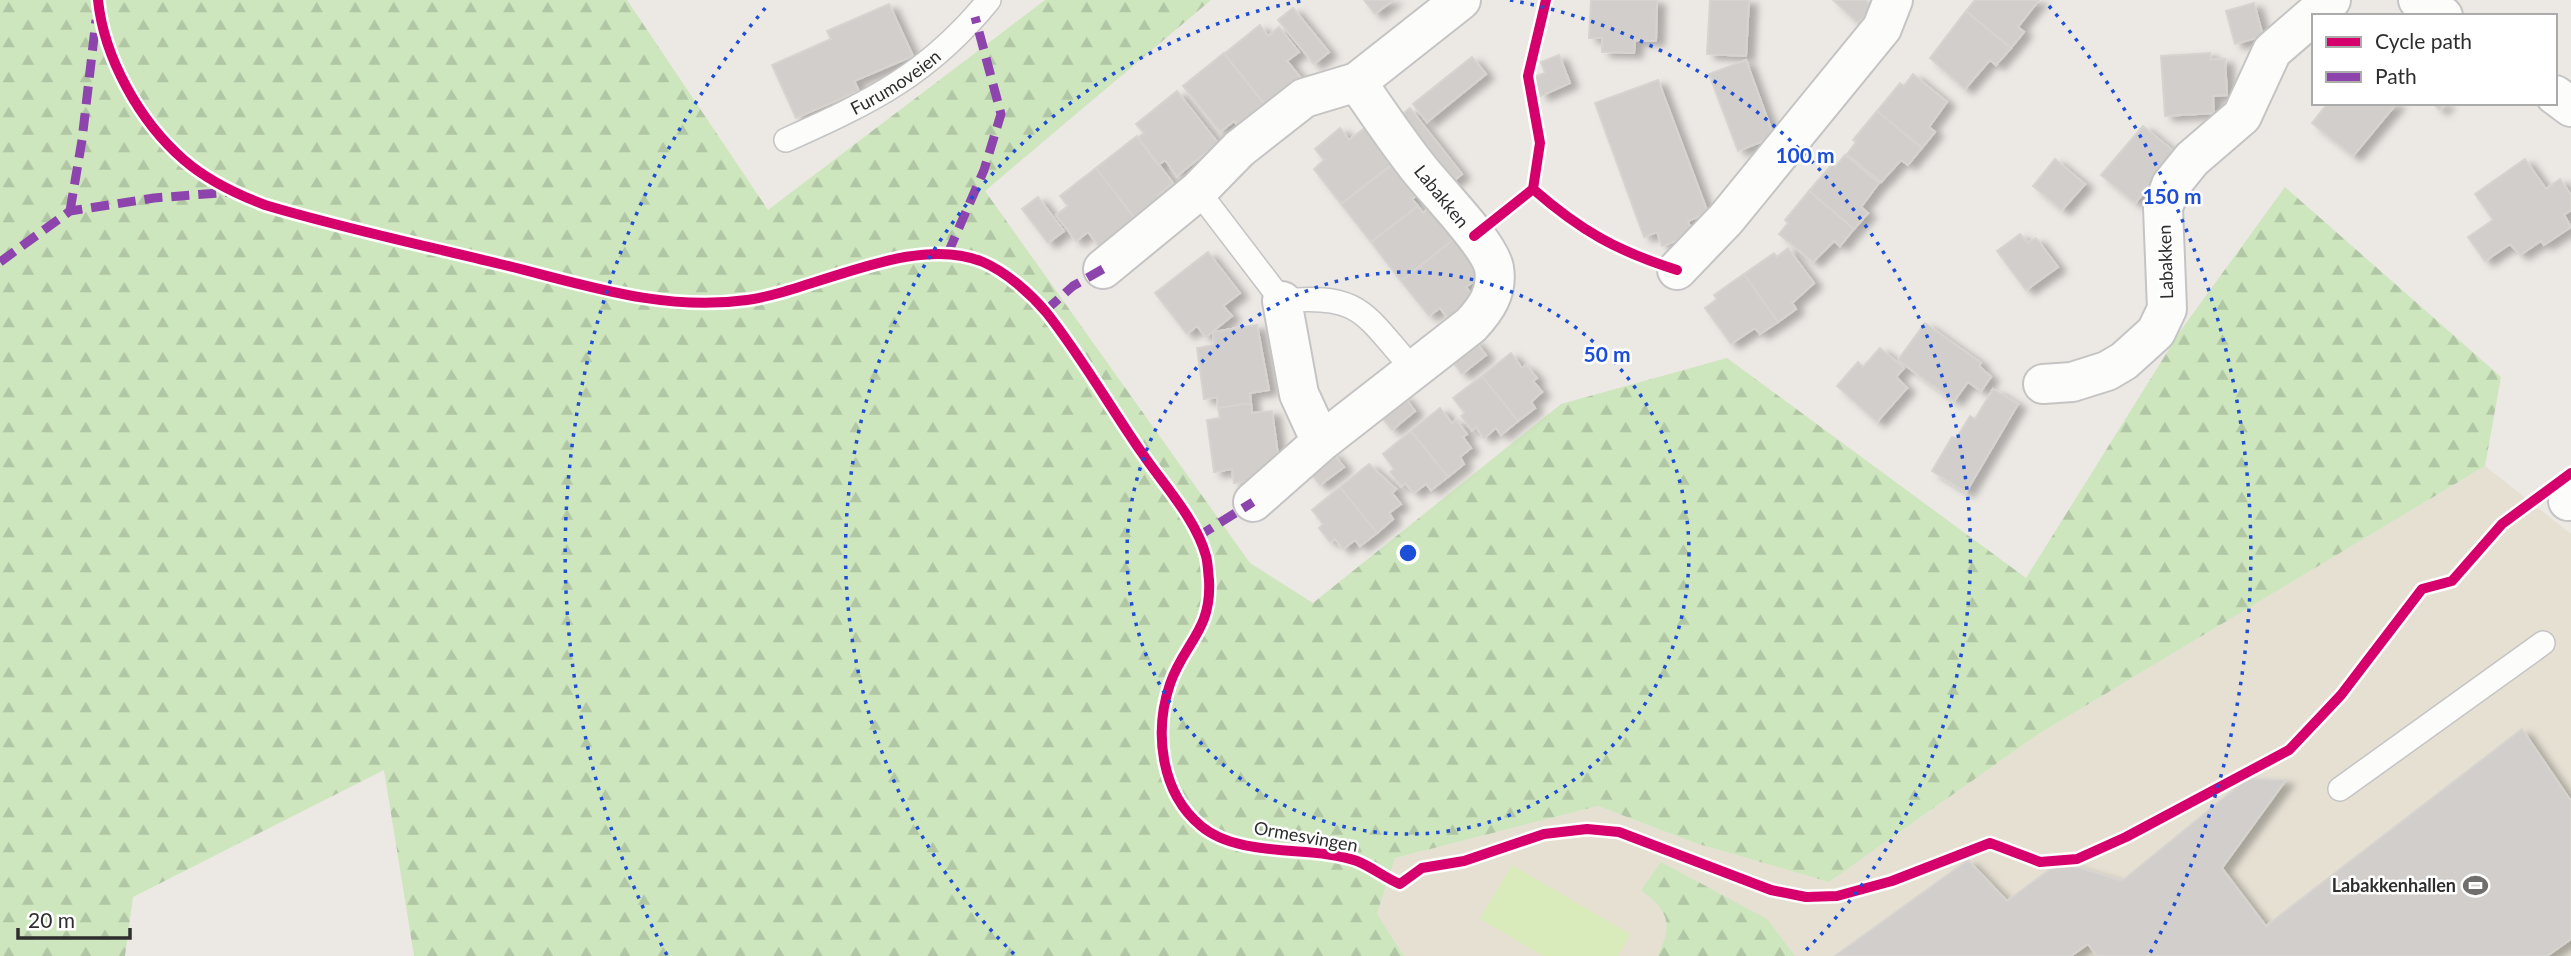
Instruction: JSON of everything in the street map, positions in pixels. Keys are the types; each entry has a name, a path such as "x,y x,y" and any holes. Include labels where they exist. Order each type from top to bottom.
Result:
{"street":[{"path":"1103,269 1198,191 1239,149 1304,99 1357,82 1461,0"},
{"path":"1677,270 1726,219 1882,28 1893,0"},
{"name":"Labakken","path":"2315,14 2331,0"},
{"path":"2418,0 2440,14"},
{"name":"Labakken","path":"2043,384 2072,382 2108,371 2124,361 2157,332 2167,309 2163,208 2171,185 2192,159 2242,116 2272,51 2312,16"},
{"name":"Labakken","path":"1253,502 1321,442 1483,313 1495,286 1494,265 1357,82"},
{"path":"1282,302 1299,394 1321,442"}],"lane":[{"name":"Furumoveien","path":"786,139 864,105 918,70 962,34 989,0"},
{"path":"1198,191 1282,302 1318,298 1341,300 1360,310 1414,370"},
{"path":"2340,789 2543,643"}],"shaded area":[{"path":"2485,466 2571,534 2571,956 1404,956 1377,914 1395,858 1598,806 1695,843 1829,882 2037,735"}],"green space":[{"path":"0,0 627,0 768,210 1045,0 1211,0 985,191 1250,563 1313,603 1561,404 1727,358 2026,578 2181,330 2285,187 2501,377 2485,466 2037,735 1829,882 1695,843 1598,806 1395,858 1377,914 1404,956 414,956 384,770 133,897 125,956 0,956"},
{"path":"1661,862 1767,919 1795,956 1658,956 1666,934 1666,918 1658,905 1641,890"},
{"path":"1512,865 1630,934 1618,956 1543,956 1480,919"}],"building":[{"path":"1364,0 1393,0 1375,14"},
{"path":"1591,0 1657,0 1656,41 1635,40 1634,53 1602,52 1602,38 1589,38"},
{"path":"1710,0 1749,0 1746,56 1707,54"},
{"path":"1833,0 1865,0 1873,7 1858,23"},
{"path":"1975,0 2039,0 2018,27 2024,32 2011,48 1966,11"},
{"path":"2254,3 2263,36 2235,44 2226,11"},
{"path":"889,4 913,56 854,81 859,91 796,118 772,65 831,39 827,31"},
{"path":"1293,8 1329,52 1314,64 1278,20"},
{"path":"1966,11 2011,48 1996,65 1990,60 1965,89 1930,58"},
{"path":"1260,25 1268,36 1279,27 1299,52 1287,61 1301,78 1266,106 1224,54"},
{"path":"1224,53 1266,106 1239,127 1234,121 1220,132 1183,86"},
{"path":"2210,53 2211,60 2225,59 2227,95 2213,96 2214,113 2165,116 2161,56"},
{"path":"1559,55 1570,83 1541,96 1534,77 1545,73 1541,62"},
{"path":"1472,57 1486,74 1427,122 1413,104"},
{"path":"1746,60 1774,137 1738,151 1709,74"},
{"path":"1913,74 1947,102 1929,127 1935,132 1922,148 1877,111 1900,83 1904,86"},
{"path":"1658,80 1708,213 1688,221 1693,235 1662,246 1657,232 1644,237 1595,103"},
{"path":"1177,91 1218,143 1177,176 1165,160 1158,165 1138,138 1144,133 1136,124"},
{"path":"2326,105 2395,105 2353,156 2312,123"},
{"path":"1410,108 1462,174 1447,186 1395,120"},
{"path":"1877,111 1922,148 1908,165 1901,160 1881,182 1847,154 1856,142 1853,140"},
{"path":"2143,126 2177,154 2135,203 2101,175"},
{"path":"1366,127 1394,163 1341,204 1314,169 1324,160 1315,149 1340,128 1349,140"},
{"path":"1137,136 1173,183 1158,195 1163,201 1137,221 1096,168"},
{"path":"1845,155 1879,183 1861,207 1868,213 1854,229 1809,191 1833,163 1836,166"},
{"path":"2055,159 2085,184 2062,210 2033,186"},
{"path":"2525,159 2546,189 2560,179 2571,195 2571,210 2564,215 2571,227 2544,245 2541,241 2520,255 2510,244 2485,261 2468,237 2493,220 2475,194"},
{"path":"1394,163 1419,194 1412,199 1418,206 1371,242 1341,204"},
{"path":"1096,168 1137,221 1101,249 1088,232 1076,241 1056,215 1068,206 1060,196"},
{"path":"1809,191 1854,229 1840,246 1834,241 1813,262 1779,234 1788,223 1785,220"},
{"path":"1038,197 1064,231 1048,243 1022,209"},
{"path":"1418,206 1423,213 1429,208 1454,239 1401,281 1371,242"},
{"path":"2020,234 2028,243 2036,238 2058,267 2026,290 1997,251"},
{"path":"1454,239 1482,275 1466,287 1475,299 1449,320 1440,308 1429,316 1401,281"},
{"path":"1788,248 1814,283 1792,303 1796,309 1778,322 1744,274 1774,253 1777,257"},
{"path":"1208,252 1240,293 1223,306 1232,316 1206,337 1197,326 1187,334 1155,293"},
{"path":"1744,274 1778,322 1760,334 1755,328 1731,344 1705,308 1717,299 1714,295"},
{"path":"1925,323 1981,363 1979,366 1991,377 1981,391 1968,382 1954,401 1898,360"},
{"path":"1257,325 1269,390 1250,393 1251,403 1218,408 1217,397 1204,399 1197,348 1214,345 1213,332"},
{"path":"1474,340 1486,355 1462,374 1450,358"},
{"path":"1880,348 1904,368 1896,377 1907,388 1877,422 1837,386 1858,362 1863,367"},
{"path":"1511,353 1522,368 1526,365 1537,378 1533,381 1542,392 1531,402 1535,408 1518,421 1482,376"},
{"path":"1482,376 1518,421 1501,435 1496,428 1484,438 1476,427 1472,430 1461,416 1465,413 1453,398"},
{"path":"1993,389 2018,404 1966,492 1932,471 1952,437 1956,439 1970,416 1975,419"},
{"path":"1403,395 1415,411 1392,430 1379,414"},
{"path":"1251,403 1252,413 1272,411 1279,462 1265,464 1267,478 1234,483 1232,469 1214,472 1207,420 1220,418 1218,408"},
{"path":"1440,408 1452,423 1456,420 1467,434 1463,437 1471,448 1460,457 1464,464 1448,477 1411,431"},
{"path":"1411,431 1448,477 1431,490 1426,484 1414,493 1405,483 1401,486 1390,472 1394,469 1383,454"},
{"path":"1332,452 1344,467 1320,485 1308,470"},
{"path":"1369,464 1396,489 1392,493 1401,504 1389,513 1393,519 1377,533 1340,487"},
{"path":"1340,487 1377,533 1360,546 1355,540 1343,549 1335,539 1330,542 1319,528 1323,524 1312,510"},
{"path":"2522,729 2571,801 2571,939 2547,956 2097,956 2088,944 2071,956 1835,956 1968,860 2007,901 2060,862 2122,881 2247,779 2286,780 2222,868 2266,926"}],"marked path":[{"path":"948,253 984,170 1001,114 975,17"},
{"path":"70,211 82,140 96,20"},
{"path":"0,262 70,211 154,198 231,192"},
{"path":"1045,311 1073,286 1103,269"},
{"path":"1197,537 1253,502"}],"cycle path":[{"name":"Ormesvingen","path":"98,0 116,66 139,108 153,127 168,145 202,174 265,205 622,294 684,302 747,300 865,266 927,254 956,255 983,262 1000,271 1033,298 1059,329 1187,515 1206,556 1209,580 1206,612 1202,625 1170,684 1162,721 1164,760 1169,779 1187,812 1201,826 1236,843 1339,856 1363,863 1400,884"},
{"path":"1474,236 1533,189 1540,143 1528,76 1546,0"},
{"path":"1533,189 1567,217 1600,238 1677,270"},
{"path":"1400,884 1422,868 1464,861 1544,834 1587,829 1619,832 1771,890 1806,897 1837,896 1892,881 1990,843 2040,862 2077,859 2126,837 2289,750 2341,695 2422,589 2452,581 2502,524 2571,473"}],"place":[{"name":"Labakkenhallen","path":"2476,885"}]}
